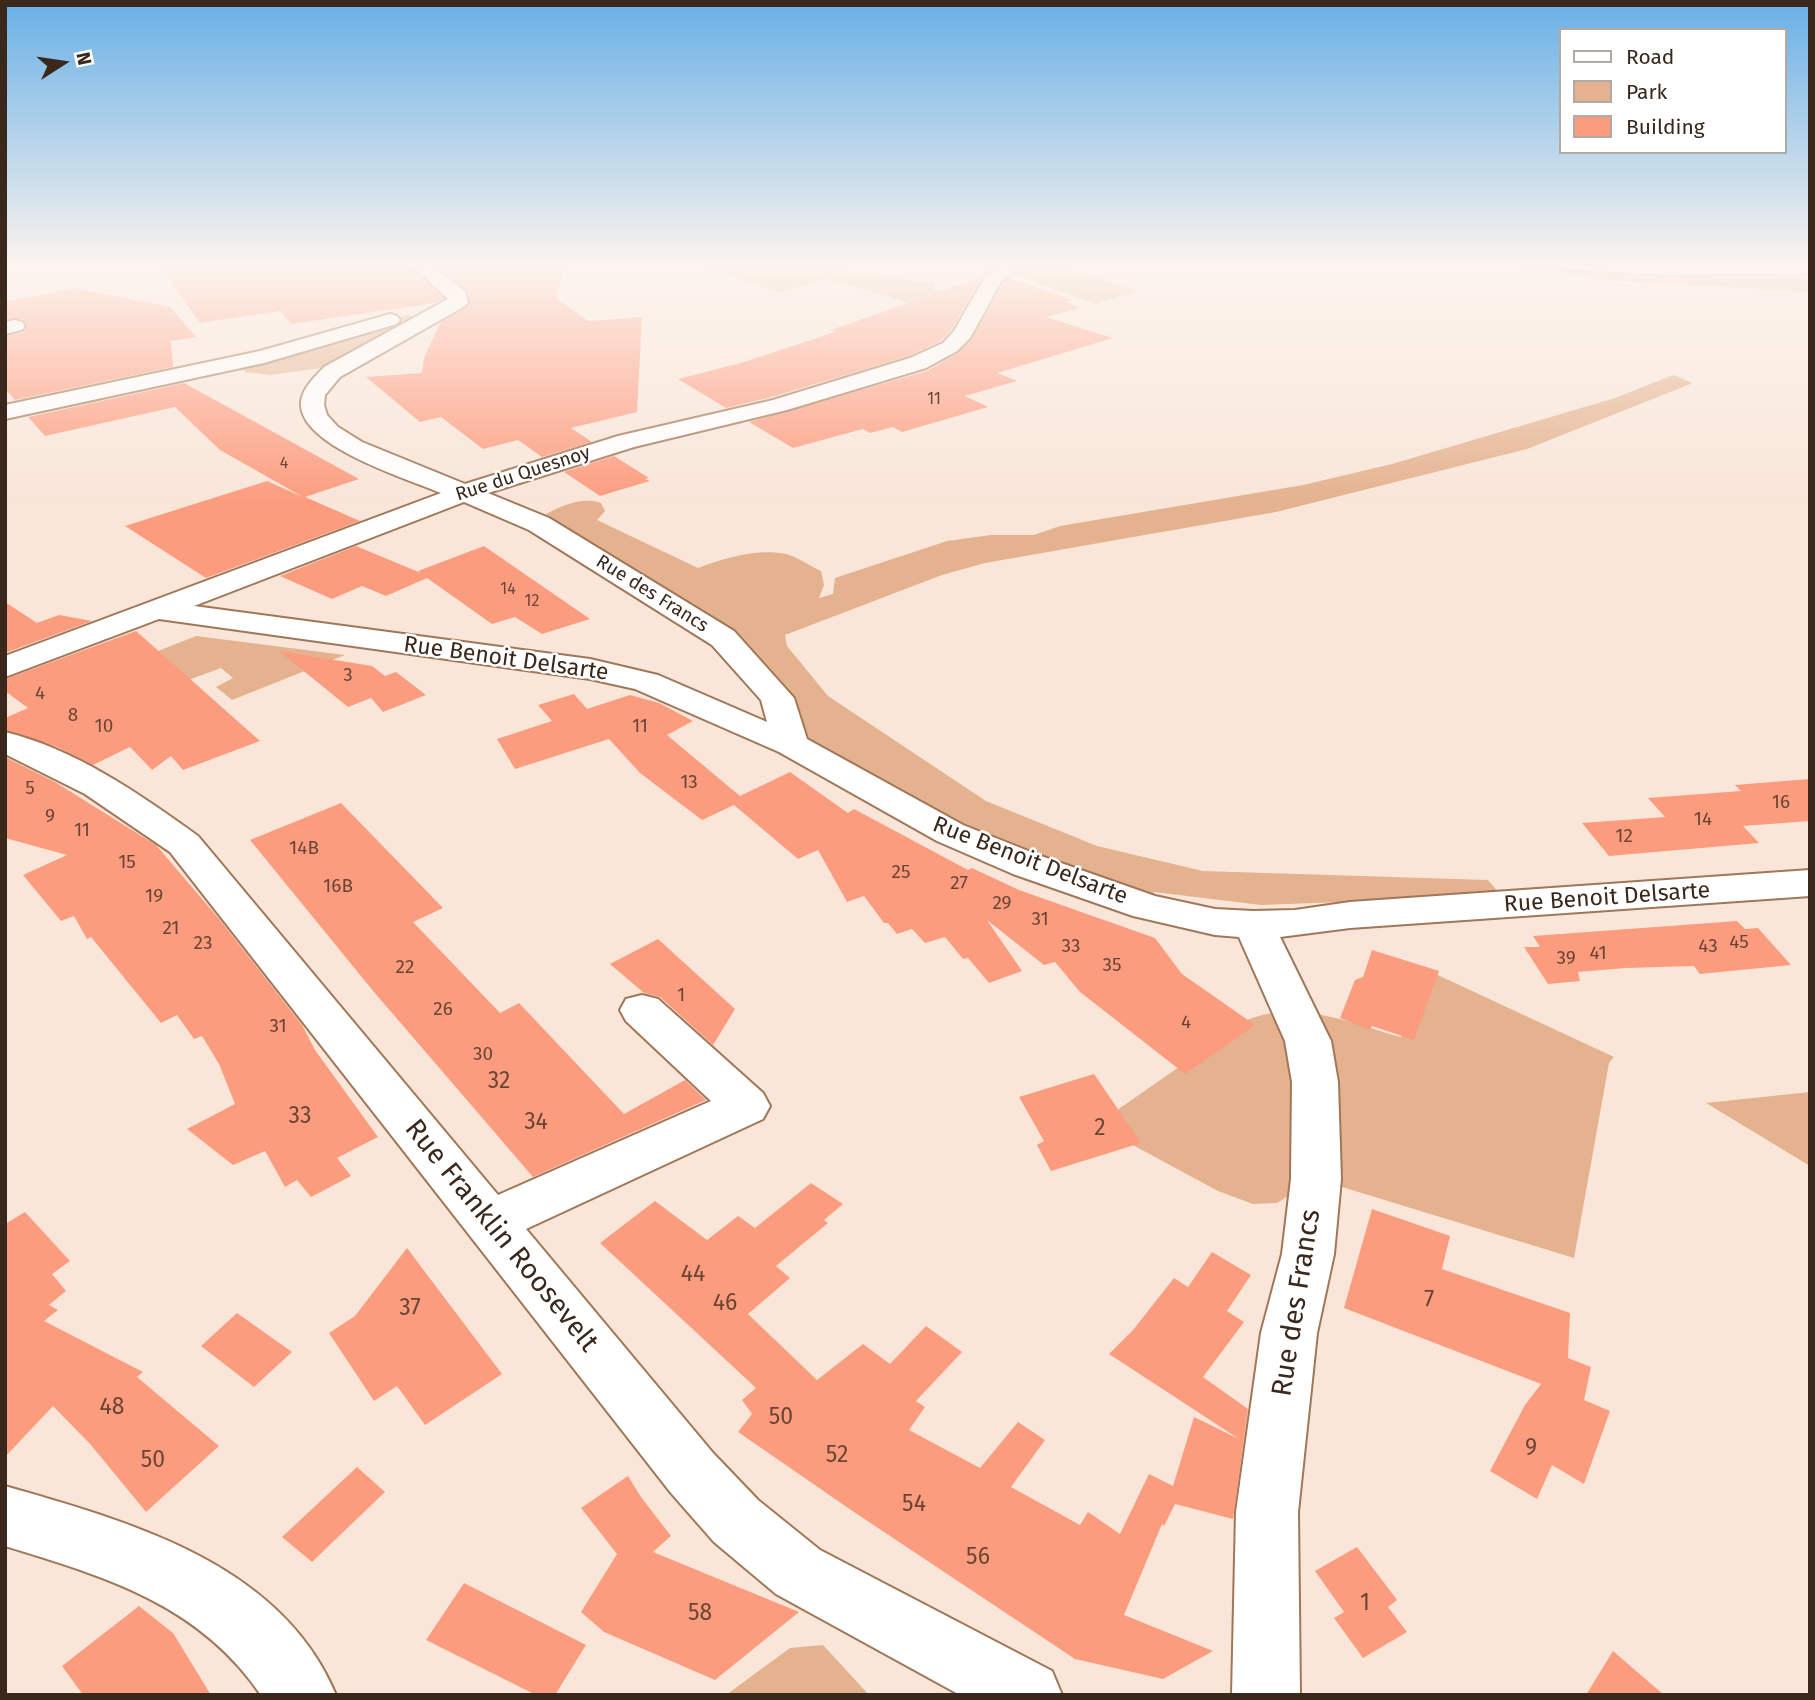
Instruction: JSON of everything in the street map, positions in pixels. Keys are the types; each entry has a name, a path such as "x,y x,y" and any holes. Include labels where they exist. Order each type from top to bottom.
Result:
{"street":[{"path":"5,412 277,354 313,343"},
{"name":"Rue des Francs","path":"383,343 340,366 317,389 312,408 315,419 339,440 539,524 723,638 777,698 791,745"},
{"name":"Rue du Quesnoy","path":"5,667 465,492 582,454 779,405 918,363 954,343"},
{"name":"Rue Benoit Delsarte","path":"159,610 590,669 646,682 791,745 910,813 992,852 1147,906 1215,922 1253,924 1810,883"},
{"name":"Rue Franklin Roosevelt","path":"5,742 27,750 152,819 184,844 692,1473 736,1521 799,1572 1028,1695"},
{"name":"Rue des Francs","path":"1253,924 1298,1015 1308,1041 1315,1082 1316,1179 1308,1254 1289,1333 1267,1512 1266,1695"},
{"path":"490,1222 746,1106 642,1010"},
{"path":"5,1516 77,1538 171,1576 208,1596 241,1619 270,1650 302,1695"}],"green space":[{"path":"315,343 367,343 320,368 270,375 245,372 242,362"},
{"path":"1673,375 1693,383 1527,449 1276,512 985,563 942,575 785,635 787,646 828,696 986,801 1097,846 1203,871 1488,880 1509,905 1350,915 1342,902 1261,905 1154,892 1147,907 992,852 807,739 794,708 779,683 542,517 571,503 601,503 605,511 597,520 698,568 753,553 786,554 821,571 824,585 819,598 833,594 835,578 947,541 991,535 1034,535 1060,526 1303,485 1392,464 1615,398"},
{"path":"196,636 345,655 232,700 216,687 233,678 221,668 153,693 158,651"},
{"path":"1427,970 1614,1057 1609,1063 1574,1258 1316,1179 1277,1203 1253,1204 1218,1191 1129,1143 1110,1115 1245,1021 1264,1015 1303,1012 1323,1015 1401,1037"},
{"path":"1810,1092 1810,1166 1706,1103"},
{"path":"823,1645 869,1695 726,1695 790,1648"}],"building":[{"path":"5,343 171,343 173,367 15,400 5,389"},
{"path":"431,343 641,343 637,412 571,428 592,442 542,457 518,440 483,449 441,417 420,422 366,377 422,373 424,358"},
{"path":"801,343 936,343 909,356 726,408 678,379 741,363"},
{"path":"968,343 1095,343 997,373 1017,381 965,396 988,407 902,432 893,427 870,433 863,429 793,448 749,422 927,371 958,353"},
{"path":"184,383 359,479 305,497 360,521 206,578 125,526 267,481 303,497 220,450 175,407 45,436 28,417"},
{"path":"614,456 650,481 600,496 564,472"},
{"path":"356,546 421,573 418,571 484,546 590,619 542,634 515,617 492,624 427,578 386,596 362,586 332,599 280,576"},
{"path":"5,602 37,623 59,615 92,621 5,653"},
{"path":"136,631 260,741 183,770 171,756 152,770 130,747 93,765 57,747 5,730 5,718 28,708 5,691 5,679"},
{"path":"279,651 372,666 385,676 396,672 426,695 383,712 371,698 348,707"},
{"path":"574,694 587,709 630,695 659,703 693,721 667,735 740,796 790,772 848,813 854,809 968,870 972,868 1019,890 1155,938 1182,974 1255,1025 1185,1074 1080,992 1055,962 1044,965 987,920 1022,971 989,983 968,958 963,959 945,937 925,943 912,929 897,934 888,923 884,923 864,896 847,902 818,850 798,859 734,805 702,820 640,773 609,739 515,769 497,739 552,721 538,705"},
{"path":"5,757 55,782 156,845 220,920 302,1025 315,1050 378,1137 337,1158 351,1176 311,1197 297,1180 285,1187 265,1151 233,1165 187,1129 235,1104 219,1064 202,1036 194,1039 177,1015 161,1023 91,937 87,939 74,916 61,921 23,875 67,855 5,838"},
{"path":"1810,779 1810,821 1743,826 1759,843 1609,856 1582,823 1665,817 1648,798 1741,791 1735,785"},
{"path":"341,803 443,908 413,922 500,1013 519,1003 624,1114 685,1080 706,1100 533,1177 374,992 250,840"},
{"path":"1737,921 1745,929 1758,928 1791,965 1700,974 1694,966 1626,968 1578,972 1580,981 1548,984 1524,947 1540,947 1533,936"},
{"path":"658,939 735,1009 713,1045 660,997 644,993 610,964"},
{"path":"1372,950 1439,971 1414,1040 1372,1026 1370,1030 1340,1018 1355,980 1363,977"},
{"path":"1094,1074 1141,1143 1051,1171 1037,1145 1044,1141 1019,1097"},
{"path":"811,1183 843,1204 824,1220 828,1223 776,1266 790,1278 748,1314 817,1380 863,1344 890,1364 926,1326 962,1352 916,1401 925,1407 909,1430 980,1468 1018,1422 1045,1440 1011,1487 1080,1525 1088,1512 1120,1534 1149,1474 1173,1486 1194,1417 1239,1439 1109,1354 1133,1330 1174,1278 1188,1287 1212,1252 1251,1275 1227,1311 1244,1322 1203,1377 1248,1409 1233,1519 1175,1504 1164,1526 1162,1524 1124,1615 1213,1651 1163,1679 1075,1659 851,1510 738,1432 752,1414 742,1400 756,1388 600,1243 655,1201 707,1240 738,1216 755,1228"},
{"path":"1372,1209 1450,1236 1442,1269 1570,1313 1568,1358 1591,1367 1584,1400 1610,1411 1584,1484 1552,1465 1537,1499 1490,1471 1525,1405 1541,1384 1344,1308"},
{"path":"25,1212 70,1261 52,1274 66,1291 49,1305 58,1310 44,1321 143,1372 137,1377 219,1446 146,1512 91,1445 53,1406 5,1457 5,1224"},
{"path":"407,1248 502,1374 425,1425 397,1386 374,1401 329,1333 355,1316"},
{"path":"237,1313 292,1352 254,1387 201,1346"},
{"path":"357,1467 385,1492 312,1562 282,1537"},
{"path":"628,1476 671,1536 653,1552 799,1612 715,1680 604,1632 581,1612 617,1554 581,1508"},
{"path":"1357,1547 1397,1600 1388,1607 1407,1632 1363,1658 1334,1618 1344,1612 1315,1571"},
{"path":"464,1583 586,1645 555,1695 536,1695 426,1640"},
{"path":"139,1606 173,1633 211,1695 83,1695 62,1666"},
{"path":"1613,1651 1664,1695 1586,1695"}]}
